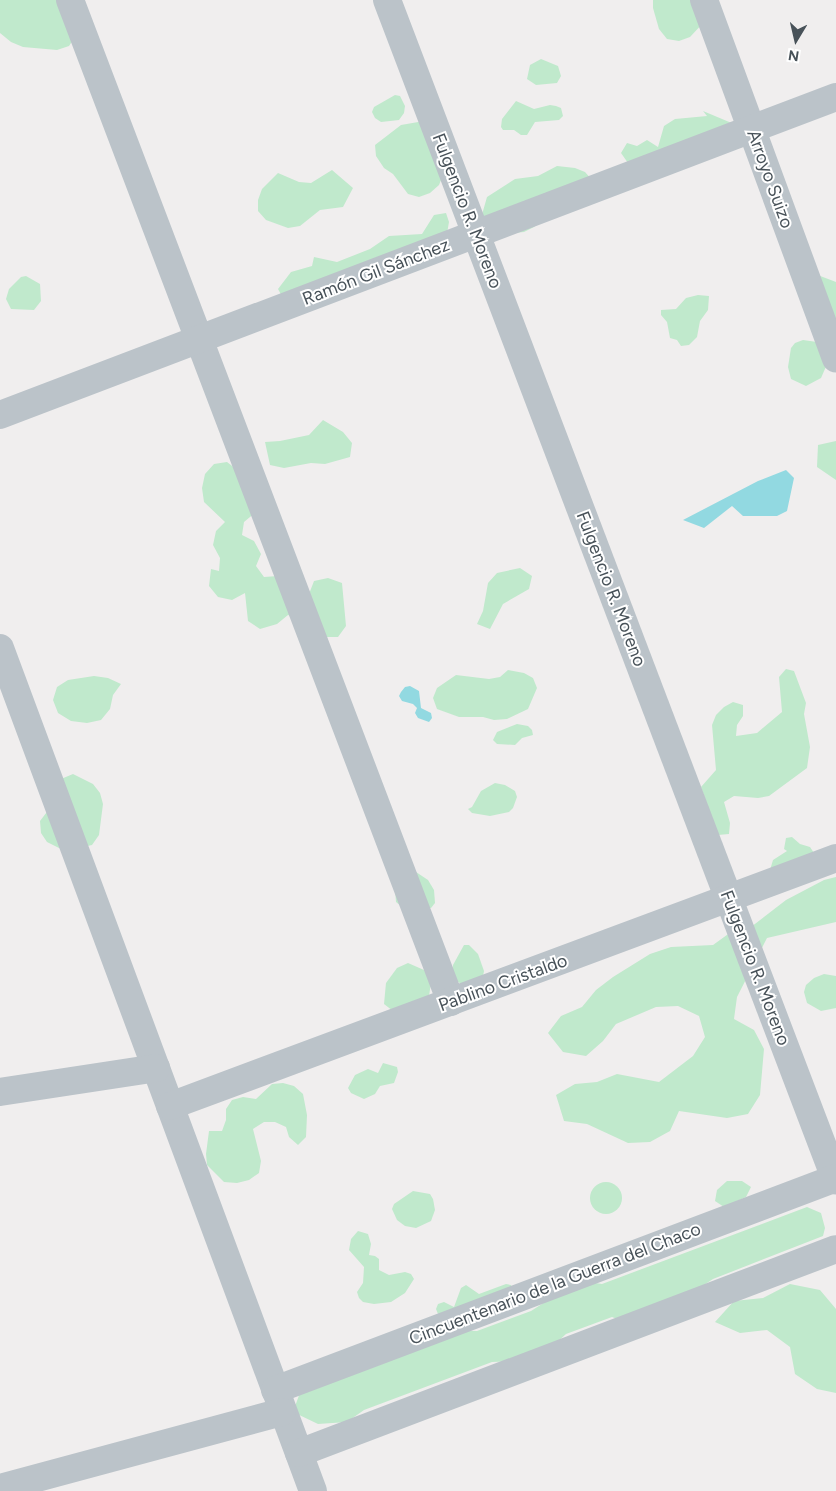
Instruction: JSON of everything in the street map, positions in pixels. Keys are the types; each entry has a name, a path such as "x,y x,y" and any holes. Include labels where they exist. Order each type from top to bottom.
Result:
{"street":[{"path":"70,0 452,1002"},
{"name":"Fulgencio R. Moreno","path":"387,0 836,1179"},
{"name":"Arroyo Suizo","path":"704,0 836,358"},
{"name":"Ramón Gil Sánchez","path":"0,415 836,97"},
{"path":"0,648 314,1491"},
{"name":"Pablino Cristaldo","path":"170,1106 836,858"},
{"path":"0,1092 156,1068"},
{"name":"Cincuentenario de la Guerra del Chaco","path":"0,1488 279,1401 836,1179"},
{"path":"299,1453 836,1249"}],"green space":[{"path":"0,0 66,0 75,37 69,46 57,50 23,47 11,42 0,33"},
{"path":"653,0 716,0 705,21 690,37 679,41 667,39 659,29 653,8"},
{"path":"541,59 558,66 561,76 557,83 536,85 527,79 530,65"},
{"path":"395,95 400,96 405,106 404,113 399,120 381,122 375,118 372,112 374,107"},
{"path":"516,101 534,109 550,105 556,106 561,108 563,116 559,120 535,122 527,135 521,135 514,130 503,130 501,127 502,119"},
{"path":"703,111 734,124 628,163 621,153 627,143 637,146 647,140 658,147 664,126 675,119 707,116"},
{"path":"424,121 443,175 439,185 430,193 419,197 408,194 393,174 384,168 376,156 375,145 401,125"},
{"path":"557,166 575,168 585,172 593,181 534,227 524,232 502,234 481,218 487,197 515,179 538,176"},
{"path":"332,170 353,188 343,207 320,210 300,226 288,228 266,220 258,211 258,200 262,189 278,173 299,182 311,183"},
{"path":"446,213 449,222 445,245 284,300 278,289 291,272 312,266 314,257 337,262 370,249 389,236 422,234 434,215"},
{"path":"815,274 836,282 836,322"},
{"path":"26,276 40,284 41,301 34,310 11,309 6,299 9,289 21,277"},
{"path":"698,295 709,296 708,310 700,321 697,337 689,345 681,346 677,340 670,338 667,322 661,315 661,310 676,309 686,298"},
{"path":"803,340 817,342 828,362 821,378 806,386 791,379 788,367 791,348 795,343"},
{"path":"323,420 343,432 352,443 350,457 325,464 311,463 284,468 270,465 265,442 309,435"},
{"path":"836,441 836,480 817,467 818,445"},
{"path":"227,462 245,476 256,512 244,522 242,535 254,541 261,554 256,566 264,577 278,576 309,594 314,581 328,578 342,583 346,626 338,637 324,637 301,620 288,615 277,624 260,629 248,621 245,593 232,600 218,597 209,586 211,569 219,571 220,558 213,545 216,531 225,522 204,502 202,488 205,474 214,464"},
{"path":"520,568 532,576 529,589 503,604 490,629 477,624 483,611 488,583 497,573"},
{"path":"786,669 794,671 806,703 804,714 810,747 807,768 769,796 758,798 734,796 724,802 730,823 729,834 718,835 701,787 716,770 712,725 716,715 733,702 743,705 743,716 737,725 736,736 757,733 782,712 779,677"},
{"path":"508,670 524,673 533,678 537,688 528,709 507,719 494,720 483,717 459,717 437,709 433,698 437,688 456,675 489,679 500,677"},
{"path":"94,676 108,678 121,684 113,695 110,709 101,720 87,723 71,721 58,713 53,700 57,687 68,680"},
{"path":"517,724 528,726 532,730 533,735 522,738 515,745 497,744 493,740 497,732"},
{"path":"73,774 93,784 100,793 103,804 99,835 92,845 70,850 59,848 47,842 41,833 40,821 53,804 61,779"},
{"path":"495,783 505,785 515,791 517,797 513,808 509,812 490,816 472,813 468,809 472,807 481,791"},
{"path":"792,837 800,844 810,847 816,856 770,870 773,860 787,851 784,849 786,838"},
{"path":"413,870 428,880 434,890 435,903 431,908 401,906 396,902 395,889"},
{"path":"836,877 836,922 767,938 737,997 734,1019 754,1030 764,1049 760,1095 748,1114 727,1118 679,1111 670,1131 650,1142 628,1143 587,1124 564,1121 556,1095 575,1084 597,1082 617,1074 659,1082 693,1056 705,1037 699,1016 678,1006 656,1007 616,1024 603,1041 586,1056 563,1052 548,1033 561,1016 582,1007 596,990 650,954 671,947 713,945 731,932 751,927 786,900 824,880"},
{"path":"464,945 469,945 478,954 484,971 483,976 461,984 452,977 453,965"},
{"path":"408,963 424,970 431,983 429,996 393,1011 384,1004 386,983 397,968"},
{"path":"824,974 836,976 836,1008 821,1011 807,1003 804,992 806,985 814,978"},
{"path":"383,1063 397,1067 398,1072 394,1083 380,1086 375,1094 364,1099 351,1093 348,1088 355,1075 368,1069 378,1073"},
{"path":"283,1083 294,1086 303,1094 307,1115 306,1137 298,1145 289,1137 286,1127 275,1122 264,1122 253,1129 261,1161 259,1173 249,1180 237,1183 224,1182 207,1165 206,1154 209,1131 222,1131 226,1120 226,1109 232,1100 243,1097 256,1099 272,1084"},
{"path":"727,1181 742,1181 751,1187 746,1197 724,1207 715,1201 717,1190"},
{"path":"606,1182 612,1183 617,1187 621,1192 621,1204 617,1209 612,1213 606,1214 600,1213 595,1209 591,1204 590,1198 591,1192 595,1187 600,1183"},
{"path":"413,1191 430,1194 435,1210 431,1221 416,1228 405,1226 397,1220 392,1209 394,1204"},
{"path":"807,1207 821,1213 825,1228 823,1236 713,1279 683,1299 632,1325 612,1317 566,1334 538,1360 492,1362 364,1410 347,1422 318,1424 293,1412 302,1387 434,1330 477,1331 531,1311 564,1290 589,1282 602,1284"},
{"path":"358,1231 368,1234 371,1244 369,1255 379,1259 379,1270 389,1275 405,1272 411,1274 414,1279 405,1293 391,1302 374,1304 363,1302 359,1298 357,1292 363,1283 364,1267 349,1250 351,1239"},
{"path":"506,1284 511,1285 512,1291 438,1314 436,1309 438,1304 444,1302 454,1307 461,1288 466,1285 479,1294"},
{"path":"790,1284 820,1290 836,1309 836,1393 817,1389 795,1374 790,1347 767,1330 740,1333 715,1322 734,1301 763,1298"}],"water":[{"path":"786,470 794,478 787,511 777,516 743,516 732,506 704,528 683,520 758,481"},
{"path":"410,686 419,691 421,708 431,713 432,718 429,722 418,718 415,713 417,708 413,704 402,701 399,696 405,687"}]}
